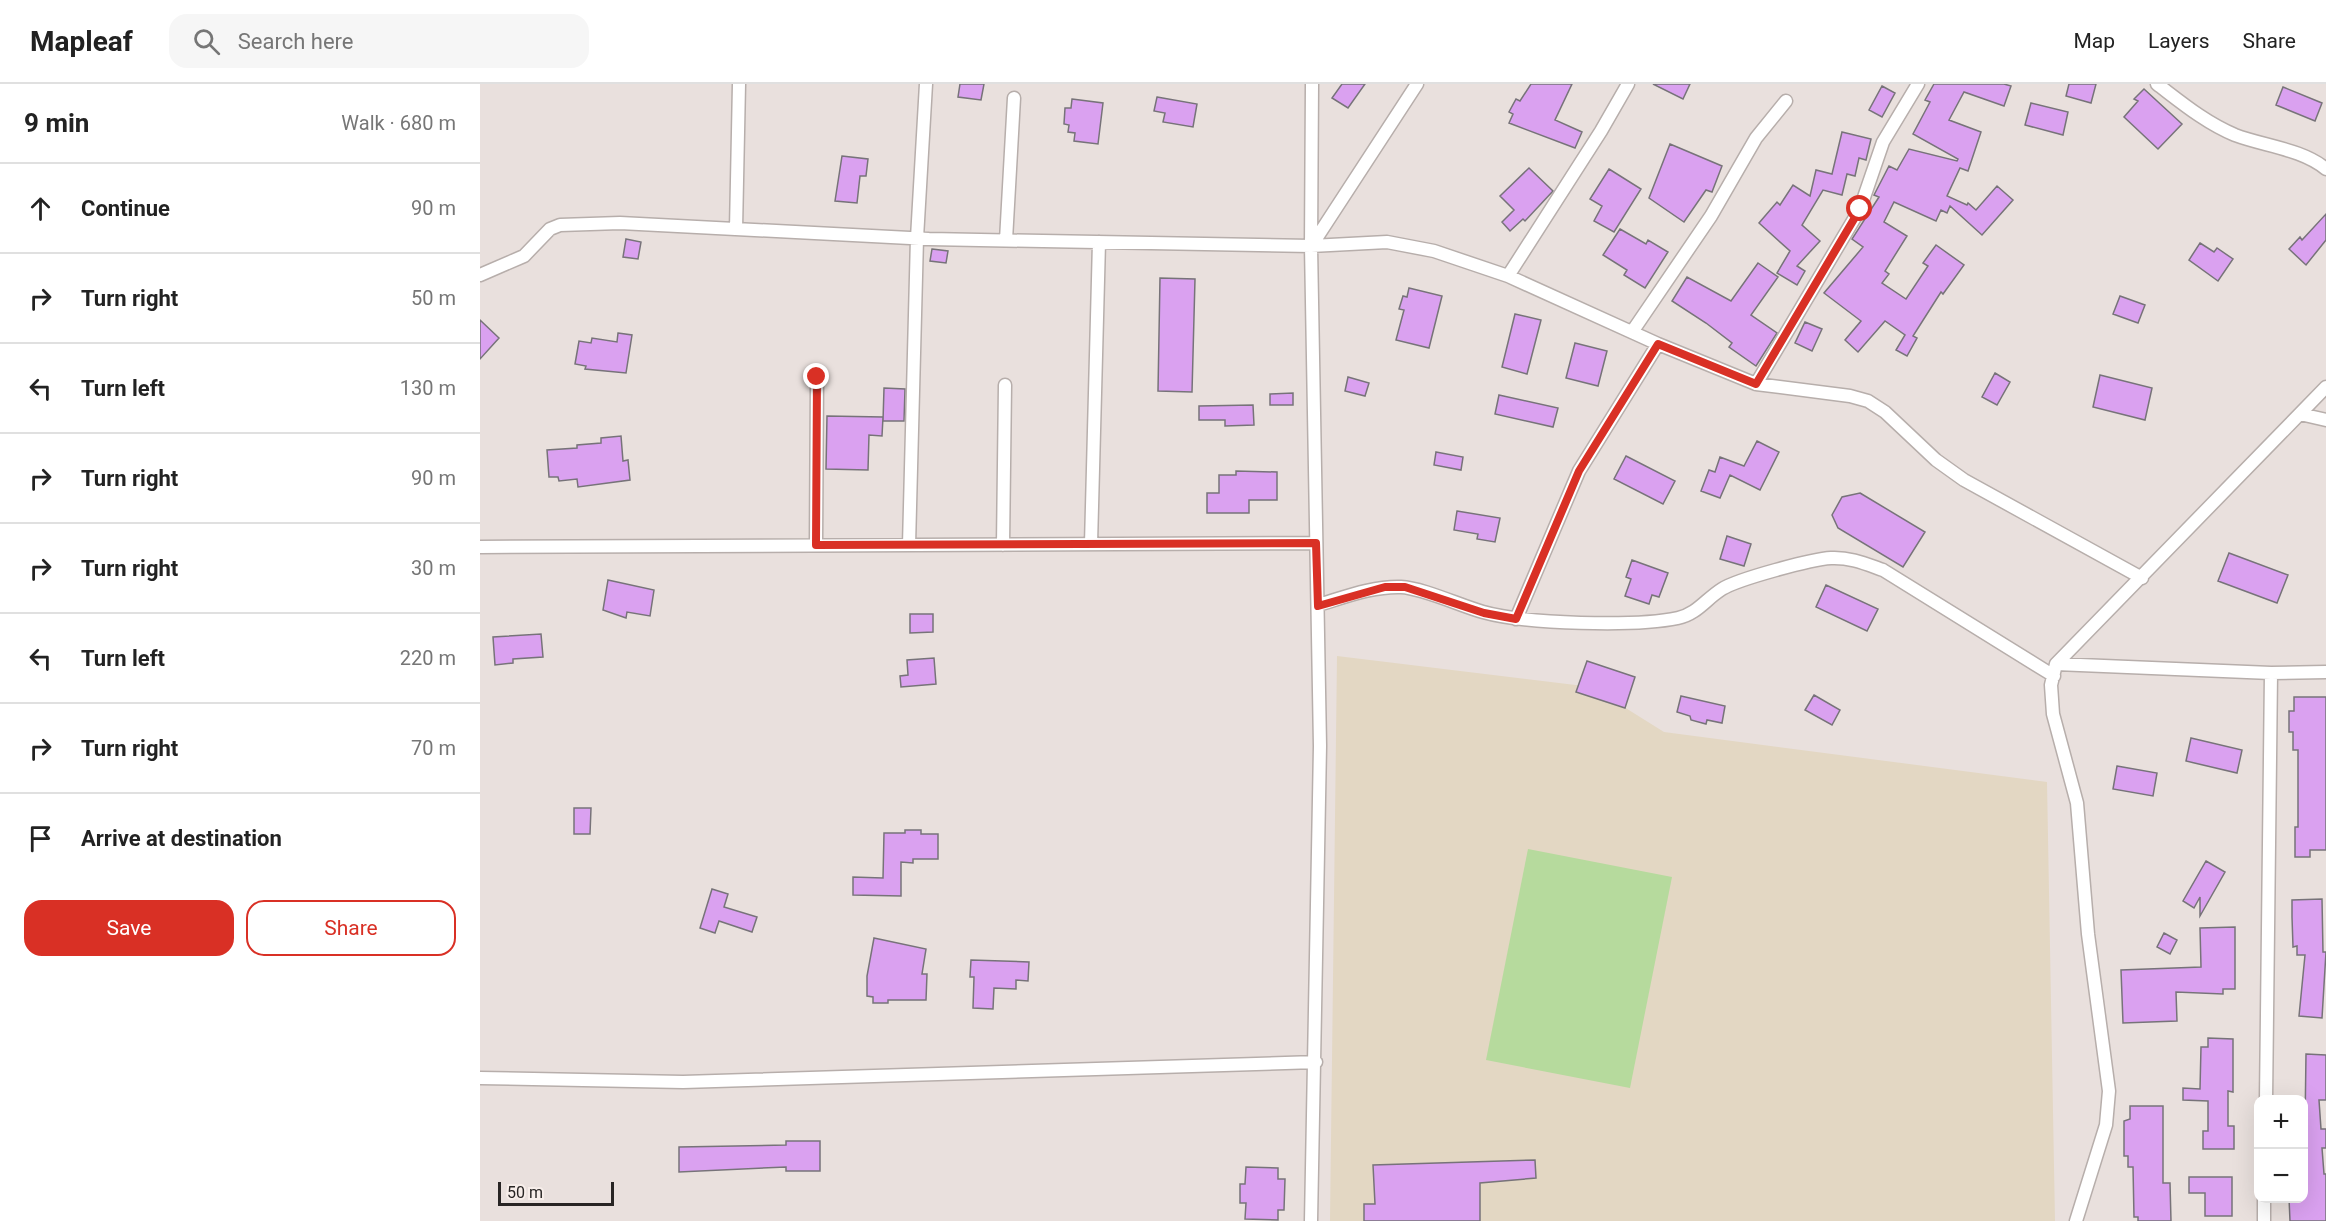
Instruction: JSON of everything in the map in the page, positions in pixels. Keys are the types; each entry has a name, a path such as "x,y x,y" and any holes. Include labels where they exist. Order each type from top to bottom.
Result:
{"street":[{"path":"736,229 739,84"},
{"path":"909,545 917,238 926,84"},
{"path":"1311,1221 1316,1062 1320,746 1311,246 1312,84"},
{"path":"1311,246 1417,84"},
{"path":"1508,276 1601,131 1628,84"},
{"path":"1756,384 1860,209 1883,142 1918,84"},
{"path":"2157,84 2209,122 2234,134 2306,157 2326,169"},
{"path":"1005,240 1014,98"},
{"path":"1632,332 1711,216 1756,138 1786,101"},
{"path":"480,275 524,256 550,229 560,225 620,223 917,238 1099,242 1311,246 1387,242 1434,251 1508,276 1658,344 1756,384 1850,396 1868,401 1885,412 1936,460 1964,480 2142,578"},
{"path":"1091,544 1099,242"},
{"path":"1516,619 1579,471 1658,344"},
{"path":"816,545 817,377"},
{"path":"1003,545 1005,385"},
{"path":"2076,1221 2106,1125 2109,1091 2088,934 2078,803 2053,714 2055,670 2326,387"},
{"path":"2300,414 2326,420"},
{"path":"480,547 1316,543"},
{"path":"1318,606 1385,587 1405,587 1484,613 1516,619 1637,622 1678,618 1696,611 1722,589 1739,580 1829,558 1852,559 1883,570 2055,670 2326,672"},
{"path":"2266,1095 2271,673"},
{"path":"480,1078 683,1082 1316,1062"},
{"path":"2264,1203 2264,1221"}],"shaded area":[{"path":"1337,656 1592,687 1664,732 2047,782 2055,1221 1330,1221"}],"green space":[{"path":"1528,849 1672,877 1630,1088 1486,1060"}],"building":[{"path":"960,84 984,84 981,100 958,97"},
{"path":"1342,84 1365,84 1348,108 1332,98"},
{"path":"1531,84 1572,84 1555,120 1582,132 1575,148 1509,123 1513,114 1509,112 1516,99 1520,101"},
{"path":"1653,84 1690,84 1683,99"},
{"path":"1934,84 2004,84 2011,86 2004,106 1964,92 1949,120 1981,132 1968,171 1960,168 1947,196 1967,205 1968,203 1976,210 1997,186 2013,200 1982,235 1950,206 1947,213 1941,210 1936,221 1894,202 1884,222 1907,236 1885,271 1889,274 1882,283 1906,299 1928,266 1923,263 1936,245 1964,265 1943,294 1941,292 1913,336 1917,338 1907,356 1896,350 1905,335 1885,321 1858,352 1845,340 1861,321 1824,293 1863,247 1852,239 1879,197 1874,195 1889,166 1897,170 1909,149 1957,161 1958,159 1913,134 1930,102 1925,100"},
{"path":"2069,84 2096,84 2091,103 2066,96"},
{"path":"1882,86 1895,93 1882,117 1869,110"},
{"path":"2283,87 2322,103 2315,121 2276,105"},
{"path":"2144,89 2182,124 2158,149 2124,117 2138,101 2134,99"},
{"path":"1157,97 1197,104 1193,127 1163,122 1165,113 1154,111"},
{"path":"1072,99 1103,103 1098,144 1074,141 1075,133 1068,132 1069,125 1064,124 1065,108 1071,108"},
{"path":"2031,103 2068,112 2063,135 2025,125"},
{"path":"1842,132 1871,139 1866,160 1859,158 1855,176 1847,174 1842,195 1823,190 1802,225 1820,241 1797,266 1805,271 1797,285 1777,273 1790,251 1759,223 1777,202 1780,205 1793,185 1810,196 1816,170 1832,174"},
{"path":"1670,144 1722,166 1712,192 1706,190 1684,222 1649,198"},
{"path":"842,156 868,159 866,176 860,176 857,203 835,201"},
{"path":"1529,168 1553,191 1525,221 1523,219 1510,231 1502,222 1514,210 1500,196"},
{"path":"1609,169 1641,189 1614,232 1594,221 1602,206 1590,199"},
{"path":"2326,214 2326,240 2306,265 2289,249 2300,237 2302,240"},
{"path":"1620,229 1646,244 1648,240 1668,252 1645,288 1624,275 1627,270 1603,255"},
{"path":"626,239 641,242 638,259 623,257"},
{"path":"2200,243 2214,252 2217,248 2233,259 2218,281 2189,260"},
{"path":"932,249 948,251 946,263 930,261"},
{"path":"1758,263 1778,277 1751,315 1777,333 1756,366 1729,347 1732,343 1672,301 1687,277 1731,301"},
{"path":"1160,278 1195,279 1192,392 1158,391"},
{"path":"1409,288 1442,296 1429,348 1396,340 1404,310 1399,309 1403,296 1407,297"},
{"path":"2120,296 2145,305 2138,323 2113,314"},
{"path":"1515,314 1541,320 1527,374 1502,367"},
{"path":"480,320 499,338 480,359"},
{"path":"1805,322 1822,329 1812,351 1795,343"},
{"path":"618,333 632,335 626,373 585,369 586,366 575,364 579,341 591,343 592,338 617,342"},
{"path":"1575,343 1607,351 1598,386 1566,378"},
{"path":"1995,373 2010,382 1997,405 1982,397"},
{"path":"2100,375 2152,388 2145,420 2093,407"},
{"path":"1348,377 1369,383 1365,396 1345,391"},
{"path":"884,388 905,389 904,421 883,421"},
{"path":"1293,393 1293,405 1270,405 1270,394"},
{"path":"1499,395 1558,408 1553,427 1495,414"},
{"path":"1253,405 1254,425 1225,426 1225,420 1199,420 1199,406"},
{"path":"827,416 883,417 882,436 869,435 868,470 826,469"},
{"path":"621,436 623,461 628,460 630,480 578,487 577,479 559,481 558,477 549,477 547,450 577,448 577,445 601,443 601,438"},
{"path":"1757,441 1779,452 1760,490 1730,475 1720,498 1701,491 1709,470 1715,472 1720,457 1744,466"},
{"path":"1436,452 1463,457 1461,470 1434,465"},
{"path":"1626,456 1675,481 1663,504 1614,479"},
{"path":"1236,471 1277,472 1277,500 1249,500 1249,513 1207,513 1207,493 1219,493 1219,475 1236,475"},
{"path":"1860,493 1925,532 1903,567 1838,528 1832,515 1842,497"},
{"path":"1457,511 1500,518 1495,542 1477,539 1478,534 1454,530"},
{"path":"1727,536 1751,544 1744,566 1720,559"},
{"path":"2229,553 2288,575 2277,603 2218,581"},
{"path":"1632,560 1668,573 1659,597 1652,595 1649,604 1625,596 1631,579 1626,577"},
{"path":"608,580 654,590 650,616 627,612 626,618 603,610"},
{"path":"1826,585 1878,609 1867,631 1816,607"},
{"path":"910,614 933,614 933,632 910,633"},
{"path":"541,634 543,657 513,659 513,663 495,665 493,637"},
{"path":"934,658 936,684 901,687 900,676 908,675 907,660"},
{"path":"1587,661 1635,677 1625,708 1576,692"},
{"path":"1814,695 1840,710 1832,725 1805,710"},
{"path":"1681,696 1725,706 1722,723 1707,720 1706,724 1691,720 1690,716 1677,712"},
{"path":"2294,697 2326,697 2326,850 2310,850 2310,857 2295,857 2295,827 2298,827 2298,750 2293,750 2293,732 2289,732 2289,711 2294,711"},
{"path":"2191,738 2242,750 2237,773 2186,761"},
{"path":"2117,766 2157,773 2153,796 2113,789"},
{"path":"574,808 591,808 590,834 574,834"},
{"path":"905,830 921,830 921,834 938,834 938,859 913,859 913,863 901,862 901,896 853,895 853,877 883,878 884,833 905,833"},
{"path":"2206,861 2225,872 2200,916 2200,897 2194,908 2183,901"},
{"path":"712,889 728,894 724,907 757,917 752,932 719,921 715,933 700,928"},
{"path":"2322,899 2323,952 2326,952 2322,1018 2299,1016 2305,955 2297,955 2297,946 2293,947 2292,900"},
{"path":"2235,927 2235,989 2223,989 2223,994 2176,992 2177,1021 2123,1023 2121,970 2201,967 2200,928"},
{"path":"2164,933 2177,940 2170,954 2157,947"},
{"path":"874,938 926,949 922,974 927,974 926,1000 888,1000 888,1003 873,1003 873,997 867,996 867,976"},
{"path":"971,960 1029,962 1028,981 1016,980 1016,989 994,988 993,1009 973,1008 974,977 970,977"},
{"path":"2208,1038 2233,1039 2233,1092 2228,1091 2228,1126 2234,1126 2234,1149 2203,1149 2203,1131 2208,1131 2208,1101 2183,1100 2183,1088 2200,1089 2201,1047 2208,1047"},
{"path":"2306,1054 2326,1055 2326,1100 2319,1100 2321,1129 2326,1129 2326,1148 2322,1148 2324,1174 2326,1174 2326,1221 2290,1221 2289,1203 2308,1203 2308,1095 2305,1095"},
{"path":"2130,1106 2163,1106 2163,1183 2170,1183 2171,1221 2138,1221 2138,1217 2134,1217 2133,1167 2128,1167 2128,1156 2124,1156 2124,1121 2130,1119"},
{"path":"786,1141 820,1141 820,1171 786,1171 786,1167 679,1172 679,1147 786,1145"},
{"path":"1535,1160 1536,1178 1480,1183 1480,1221 1364,1221 1364,1204 1375,1204 1373,1165"},
{"path":"1246,1167 1278,1168 1278,1179 1285,1179 1284,1210 1278,1210 1278,1220 1245,1219 1246,1203 1240,1203 1240,1184 1245,1184"},
{"path":"2189,1177 2232,1177 2232,1216 2205,1216 2205,1193 2189,1193"}],"route":[{"path":"817,377 816,545 1316,543 1318,606 1385,587 1405,587 1484,613 1516,619 1579,471 1658,344 1756,384 1860,209"}]}
